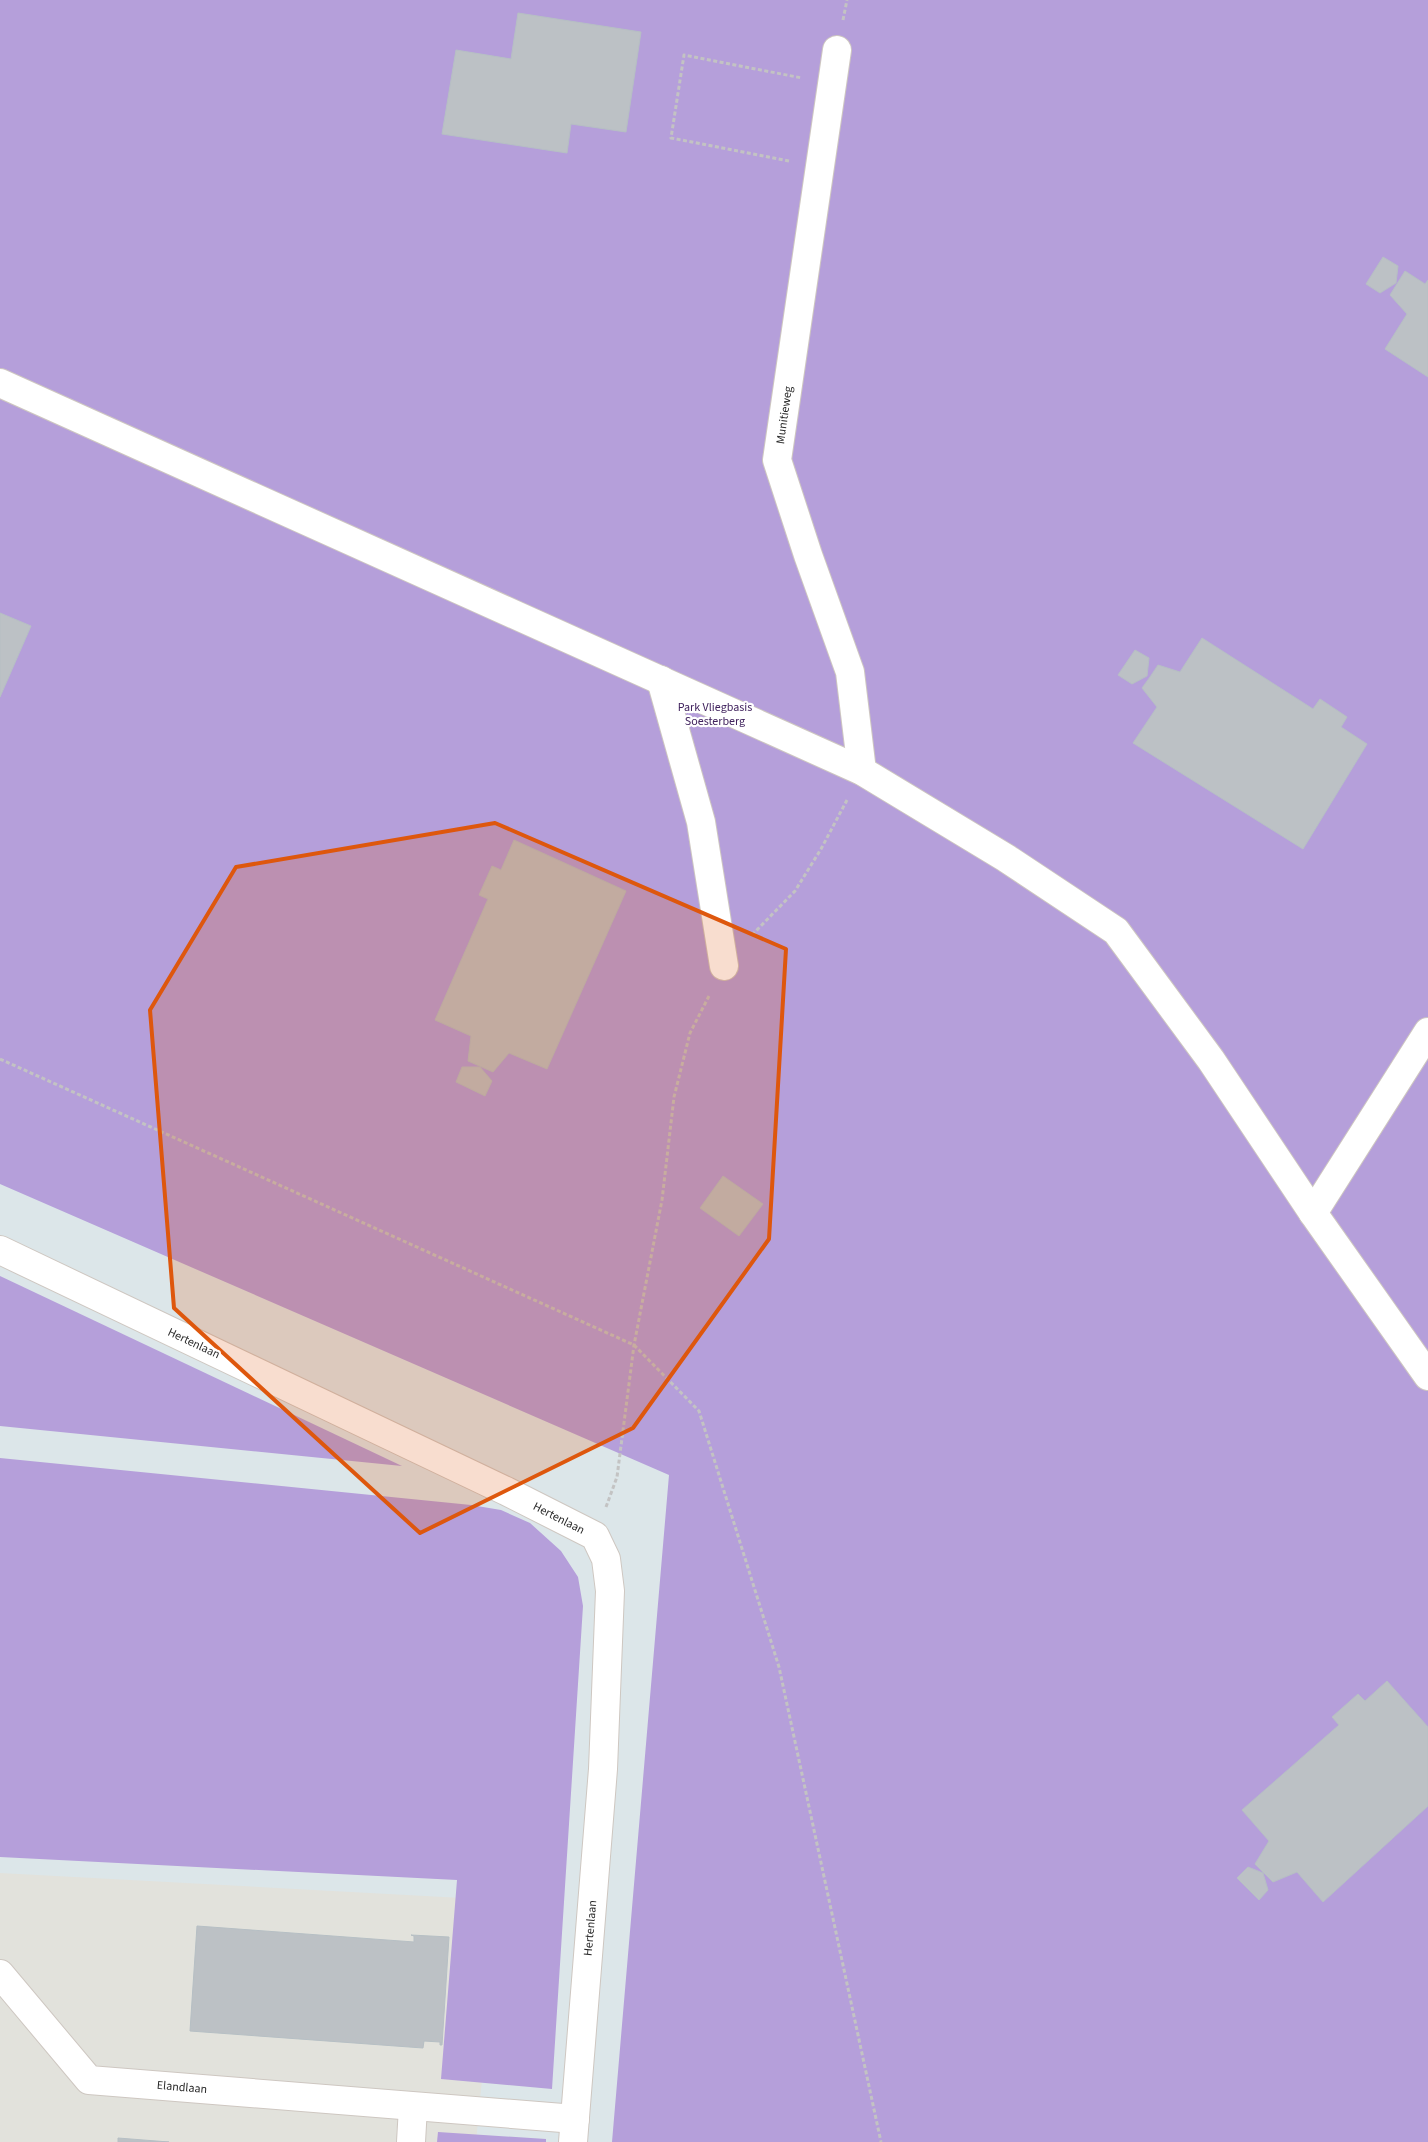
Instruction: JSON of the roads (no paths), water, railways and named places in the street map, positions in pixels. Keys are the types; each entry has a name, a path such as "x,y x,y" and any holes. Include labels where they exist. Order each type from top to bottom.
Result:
{"street":[{"name":"Munitieweg","path":"838,50 777,460 808,555 850,672 862,771"},
{"path":"0,383 862,771 1006,858 1116,931 1211,1060 1313,1213 1428,1376"},
{"path":"661,680 701,822 724,966"},
{"path":"1313,1213 1428,1032"},
{"name":"Hertenlaan","path":"0,1250 496,1486 595,1536 606,1559 610,1591 604,1769 574,2130"},
{"name":"Elandlaan","path":"0,1974 89,2080 413,2107 574,2130"},
{"path":"411,2142 413,2107"}],"park label":[{"name":"Park Vliegbasis Soesterberg","path":"715,714"}]}
